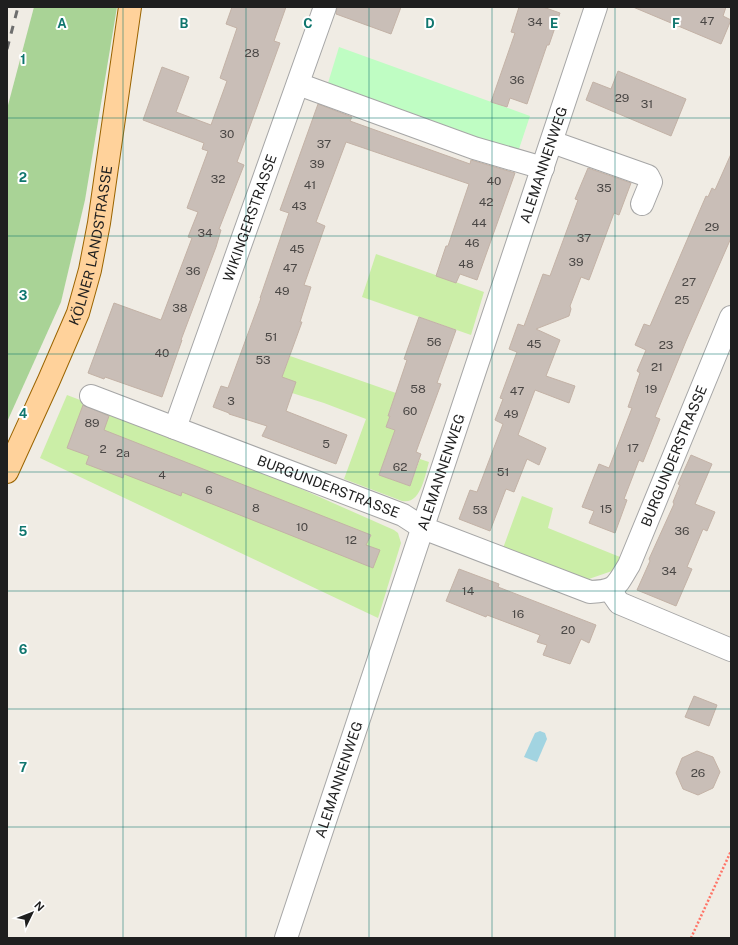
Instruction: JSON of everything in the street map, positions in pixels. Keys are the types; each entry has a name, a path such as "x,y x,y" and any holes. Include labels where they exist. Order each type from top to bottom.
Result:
{"main road":[{"name":"KÖLNER LANDSTRASSE","path":"7,472 78,312 90,270 99,224 130,7"}],"street":[{"name":"WIKINGERSTRASSE","path":"175,428 325,7"},
{"name":"ALEMANNENWEG","path":"286,938 596,7"},
{"path":"298,84 474,148 543,168"},
{"path":"552,142 648,176 651,182 642,204"},
{"name":"BURGUNDERSTRASSE","path":"91,396 403,515 423,528 590,592 610,590 618,584 629,565 731,317"},
{"path":"610,590 619,603 731,650"}],"path":[{"path":"691,938 731,851"}],"green space":[{"path":"34,7 117,7 85,200 61,302 7,422 7,109"},
{"path":"339,47 530,116 518,152 328,83"},
{"path":"376,254 484,292 471,335 362,297"},
{"path":"290,356 396,393 386,427 395,430 379,475 410,486 420,459 429,462 424,481 418,494 414,498 408,501 402,501 344,479 366,419 292,393 282,377"},
{"path":"67,395 236,460 394,530 398,533 401,543 378,618 40,458"},
{"path":"522,496 553,508 548,528 622,558 619,564 612,571 586,580 502,551"}],"water":[{"path":"540,731 545,733 547,739 537,762 524,757 535,733"}],"building":[{"path":"232,7 286,7 274,41 280,43 237,162 244,165 219,229 221,230 216,247 181,340 162,397 105,377 104,379 88,373 114,303 161,320 192,238 188,237 198,212 187,208 208,151 202,149 204,143 143,120 162,67 189,77 176,112 211,125 227,81 220,78 237,28 226,24"},
{"path":"337,7 401,7 391,34 336,14"},
{"path":"519,7 543,7 560,13 549,45 547,45 527,104 510,98 507,107 491,102 515,33 511,32"},
{"path":"633,7 726,7 723,16 731,20 721,44"},
{"path":"618,71 686,99 671,136 586,100 593,82 611,89"},
{"path":"318,104 352,117 350,121 470,164 471,160 515,173 477,280 460,274 456,283 436,276 469,184 346,142 316,222 325,226 304,285 311,287 300,322 302,322 282,377 296,382 286,411 347,435 336,464 262,436 267,426 229,414 213,407 221,386 228,388 261,298 289,213 280,210"},
{"path":"731,154 731,238 655,417 660,419 643,462 639,460 624,499 627,500 615,533 589,523 594,511 582,507 599,464 609,468 632,408 628,407 640,373 637,371 646,350 635,345 644,324 650,326 706,196 708,197 712,188 715,190"},
{"path":"588,168 631,183 619,215 614,213 589,280 581,277 570,306 571,309 569,316 536,329 560,340 546,376 575,386 569,403 535,390 518,435 546,448 539,465 527,459 514,492 506,489 490,531 459,519 470,490 477,492 503,424 495,420 503,399 500,398 517,352 509,349 518,324 524,326 543,274 550,276 578,200 575,199"},
{"path":"419,317 456,330 437,383 441,384 416,452 421,454 410,486 379,475 395,430 386,427 390,416 388,416 407,360 404,359"},
{"path":"83,405 109,416 104,430 371,535 366,545 380,550 373,568 182,492 181,496 124,474 123,478 86,464 89,456 67,448"},
{"path":"691,455 712,464 695,504 715,512 707,531 703,529 687,567 692,569 676,606 637,590 650,561 649,559 674,504 673,502 680,485 678,484"},
{"path":"459,569 499,584 498,587 596,625 589,643 581,639 570,664 543,655 547,645 537,642 540,635 487,615 486,617 446,601"},
{"path":"694,696 717,705 709,726 685,717"},
{"path":"697,751 713,757 720,772 713,788 698,795 683,789 676,773 682,758"}],"railway":[{"path":"7,49 18,7"}]}
